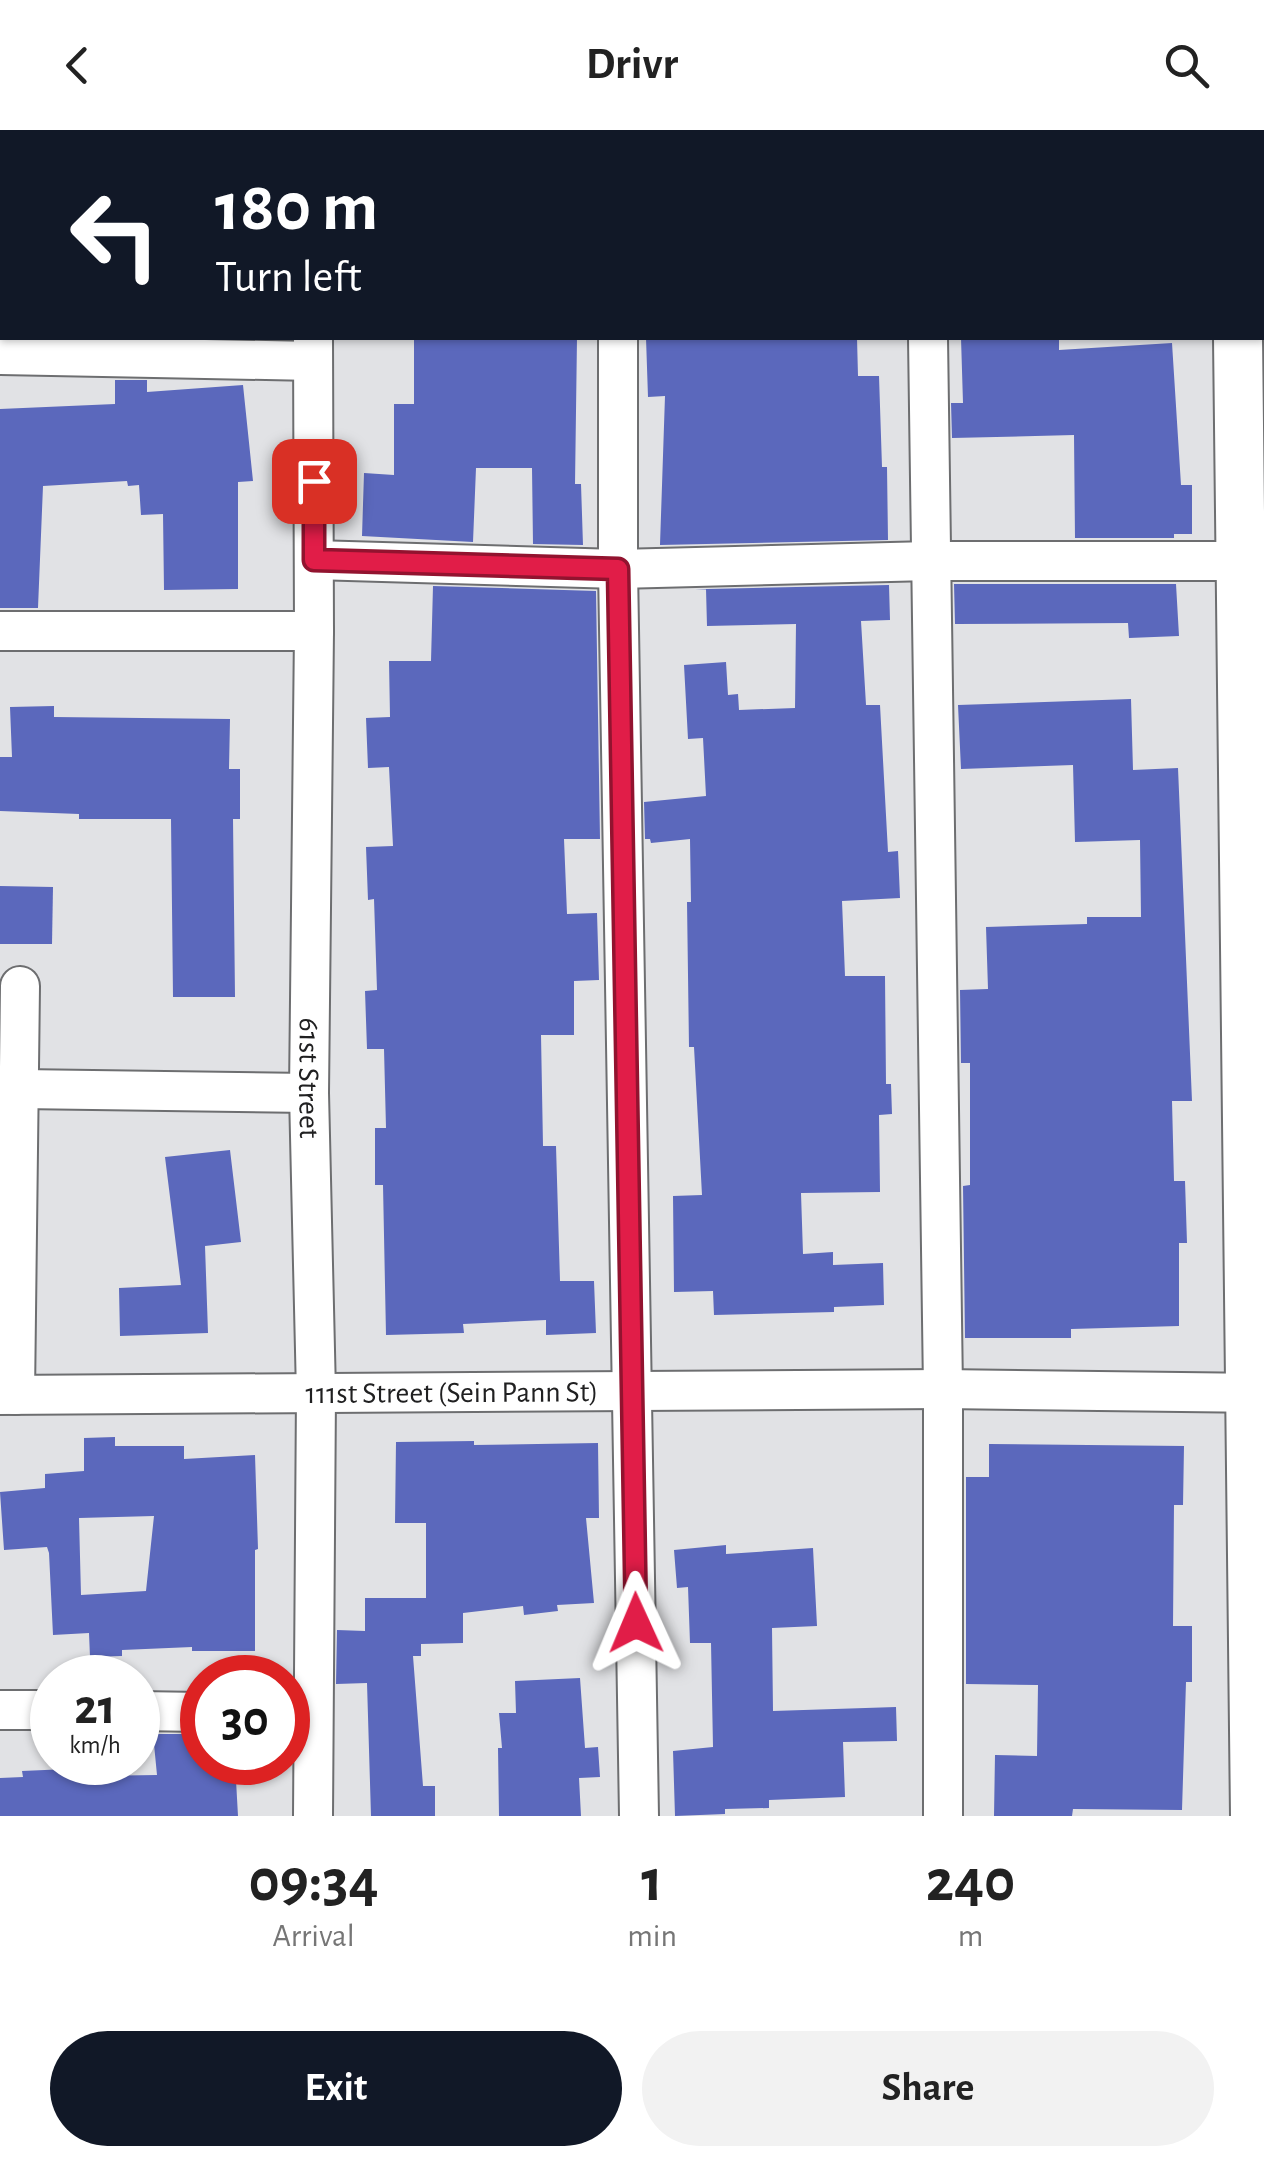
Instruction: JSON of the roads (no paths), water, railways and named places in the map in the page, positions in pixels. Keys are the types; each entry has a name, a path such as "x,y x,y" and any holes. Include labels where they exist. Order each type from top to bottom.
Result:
{"main road":[{"path":"1238,340 1258,1393 1256,1816"}],"street":[{"path":"618,340 618,569 639,1816"},
{"path":"928,340 943,1389 944,1816"},
{"path":"0,355 313,349"},
{"name":"61st Street","path":"304,1655 316,1393 308,1092 313,349"},
{"path":"314,560 618,569 930,561 1240,560"},
{"path":"0,631 314,631"},
{"path":"7,1395 20,1089 20,986"},
{"path":"20,1089 308,1092"},
{"name":"111st Street (Sein Pann St)","path":"7,1395 943,1389 1258,1393"},
{"path":"0,1710 30,1710"},
{"name":"61st Street","path":"309,1785 313,1816"}]}
